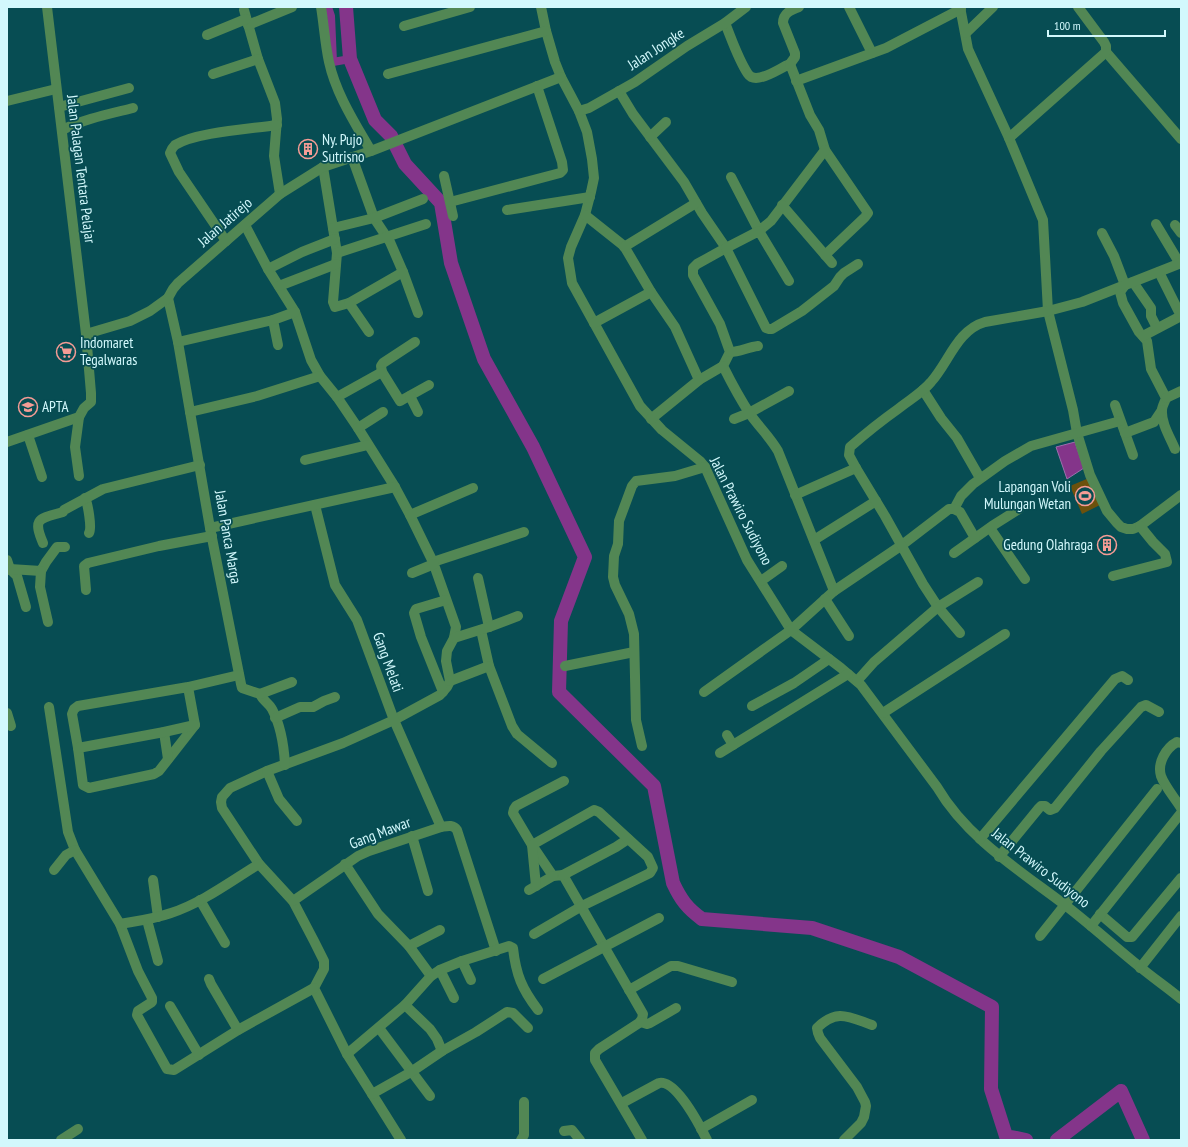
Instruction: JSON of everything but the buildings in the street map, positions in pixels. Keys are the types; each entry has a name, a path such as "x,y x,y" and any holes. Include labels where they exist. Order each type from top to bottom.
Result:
{"street":[{"name":"Jalan Palagan Tentara Pelajar","path":"47,7 86,334 91,393 90,402 84,408 79,417"},
{"path":"207,35 246,18 292,7"},
{"path":"321,7 329,62 336,87 371,151"},
{"path":"404,26 470,7"},
{"name":"Jalan Prawiro Sudiyono","path":"541,7 546,31 561,77 579,111 587,132 592,159 594,178 590,197 568,258 572,283 640,406 651,419 705,467 747,560 773,605 791,630 857,681 937,787 946,803 999,857 1065,905 1140,968 1181,999"},
{"path":"725,23 749,75 752,78 764,77 790,64 795,57 795,53 783,23 783,18 784,15 799,7"},
{"path":"849,7 872,53"},
{"path":"966,33 993,7"},
{"path":"1078,7 1104,42 1106,52 1181,140"},
{"path":"796,81 901,41 961,8 968,49 1009,138 1043,220 1048,311 1074,410 1077,433 1090,475 1112,518 1121,527 1127,529 1133,529 1140,526 1181,495"},
{"name":"Jalan Jongke","path":"579,111 589,108 635,82 687,46 725,23 741,9"},
{"path":"246,18 258,59 275,103 277,125 274,156 280,194"},
{"path":"388,74 546,31"},
{"path":"1009,138 1106,52"},
{"path":"213,74 258,59"},
{"path":"790,64 810,115 819,130 825,150 868,213 825,255"},
{"path":"450,202 560,173 563,170 562,162 537,86 561,77"},
{"name":"Jalan Jatirejo","path":"86,334 130,321 150,311 168,298 178,282 280,194 323,167 371,151 537,86"},
{"path":"59,107 129,88"},
{"path":"7,101 56,89"},
{"path":"618,91 633,114 684,182 726,248 766,328 772,329 802,311 834,286 844,273 858,264"},
{"path":"62,130 74,124 133,108"},
{"path":"650,137 666,122"},
{"path":"226,241 179,172 170,153 176,145 187,140 277,125"},
{"path":"651,419 699,380 723,366 730,352 720,324 693,275 693,268 697,264 759,231 771,221 825,150"},
{"path":"352,157 374,218 388,237 418,313"},
{"path":"323,167 336,239 337,253 334,305 336,307 349,302 403,272"},
{"path":"444,176 453,216"},
{"path":"731,177 759,231 789,281"},
{"path":"507,210 590,197"},
{"path":"333,228 374,218 423,199"},
{"path":"624,247 696,203"},
{"path":"782,205 832,263"},
{"path":"584,215 621,242 651,292 675,327 699,380"},
{"path":"337,253 426,224"},
{"path":"960,633 938,607 923,584 849,455 850,447 931,383 956,345 973,327 985,322 1048,311 1082,302 1181,263 1156,224"},
{"path":"245,225 268,269 294,312 311,360 320,376 337,397 358,428 395,487 433,563 456,627 454,638 447,651 446,661 450,681"},
{"path":"1102,233 1129,283 1151,308 1151,316 1157,328"},
{"path":"268,269 302,252 336,239"},
{"path":"279,286 336,264"},
{"path":"1143,336 1181,316 1159,272"},
{"path":"1125,433 1154,422 1162,410 1166,398 1151,369 1147,341 1139,332 1121,299 1120,292 1129,283"},
{"path":"594,323 651,292"},
{"name":"Jalan Panca Marga","path":"168,298 178,342 211,532 242,688 260,694 263,700 272,708 281,734 285,765"},
{"path":"349,302 369,332"},
{"path":"178,342 272,320 294,312"},
{"path":"272,320 278,345"},
{"path":"415,342 383,363 381,366 382,372 399,400 402,400 429,385"},
{"path":"730,352 737,352 758,346"},
{"path":"723,366 749,413 769,436 778,450 834,591"},
{"path":"337,397 382,372"},
{"path":"190,412 257,396 320,376"},
{"path":"923,390 941,418 957,438 980,478"},
{"path":"734,419 749,413 789,391"},
{"path":"1166,398 1181,391"},
{"path":"410,396 418,412"},
{"path":"1115,405 1133,455"},
{"path":"1162,410 1166,427 1175,449"},
{"path":"358,428 383,412"},
{"path":"7,442 79,417 75,447 79,476"},
{"path":"704,692 791,630 834,591 902,545 945,512 954,508 961,496 980,478 1004,461 1031,446 1120,421"},
{"path":"28,435 42,477"},
{"path":"305,460 368,445"},
{"path":"43,543 37,530 38,523 41,519 63,512 64,510 103,489 200,465"},
{"path":"642,746 636,720 634,634 629,614 614,585 612,577 614,556 618,544 619,521 632,486 636,481 675,476 705,467"},
{"path":"795,495 856,468"},
{"path":"86,590 84,566 88,562 159,546 315,505 395,487"},
{"path":"410,515 473,488"},
{"path":"85,498 91,528 89,533"},
{"path":"814,540 876,501"},
{"name":"Gang Melati","path":"315,505 335,585 357,620 394,720 441,827"},
{"path":"954,508 960,512 975,538"},
{"path":"954,553 990,528 1020,510"},
{"path":"1113,576 1167,562 1165,554 1140,526"},
{"path":"990,528 1025,579"},
{"path":"412,573 433,563 524,532"},
{"path":"48,622 40,587 41,571 57,547 65,547"},
{"path":"8,566 41,571"},
{"path":"8,566 17,576 26,607"},
{"path":"760,581 782,566"},
{"path":"478,578 489,666 512,726 517,734 552,763"},
{"path":"857,681 874,662 938,607 978,582"},
{"path":"825,599 849,636"},
{"path":"443,692 421,637 414,613 416,609 446,600"},
{"path":"454,638 518,616"},
{"path":"882,713 1005,634"},
{"path":"565,666 634,652"},
{"path":"752,706 794,683 829,659"},
{"path":"49,707 68,832 75,850 120,924 138,971 152,998 152,1002 138,1011 137,1015 164,1066 170,1070 174,1070 238,1030 314,988 324,969 324,961 293,900 259,864 222,808 221,802 223,794 230,788 267,771 343,743 394,720 443,692 450,681 489,666"},
{"path":"720,753 848,674"},
{"path":"188,687 195,725 159,771 149,776 89,788 83,785 72,714 74,709 78,706 188,687 239,675"},
{"path":"980,839 1116,679 1122,676 1128,680"},
{"path":"260,694 292,682"},
{"path":"275,718 300,707 311,708 324,701 335,698"},
{"path":"999,857 1041,806 1045,806 1050,810 1055,808 1101,751 1141,707 1146,705 1159,712"},
{"path":"7,713 11,726"},
{"path":"78,748 195,725"},
{"path":"164,732 168,759"},
{"path":"727,735 733,745"},
{"path":"1181,742 1177,742 1168,749 1160,766 1161,776 1181,808"},
{"path":"267,771 279,799 297,821"},
{"path":"564,781 514,809 513,813 532,845 582,906 643,1014 641,1022 595,1053 595,1060 598,1066 622,1104 642,1140"},
{"path":"1040,936 1157,790"},
{"path":"532,845 594,810 599,812 648,857 653,868 652,870 582,906 534,934"},
{"path":"1091,926 1181,814"},
{"path":"441,827 450,826 457,830 496,951"},
{"name":"Gang Mawar","path":"293,900 345,864 369,851 441,827"},
{"path":"412,836 428,891"},
{"path":"532,845 533,888 616,847 628,839"},
{"path":"54,870 66,855 75,850"},
{"path":"120,924 147,920 179,910 200,900 259,864"},
{"path":"345,864 378,914 435,973 454,998"},
{"path":"1100,914 1127,937 1132,937 1181,878"},
{"path":"153,880 158,917"},
{"path":"200,900 225,943"},
{"path":"1140,968 1181,916"},
{"path":"543,979 659,918"},
{"path":"147,920 158,961"},
{"path":"409,946 440,930"},
{"path":"347,1054 405,1005 435,973 462,961 509,946 513,948 517,975 521,984 528,997 538,1010"},
{"path":"462,961 471,980"},
{"path":"629,990 671,966 678,966 732,982"},
{"path":"209,979 238,1030"},
{"path":"314,988 347,1054 401,1140"},
{"path":"405,1005 430,1029 442,1050"},
{"path":"170,1006 199,1055"},
{"path":"641,1022 646,1024 650,1023 676,1008"},
{"path":"372,1094 412,1072 442,1050 476,1032 507,1012 513,1013 528,1028"},
{"path":"844,1140 861,1123 866,1106 857,1087 820,1038 817,1028 832,1017 839,1015 872,1025"},
{"path":"379,1028 430,1096"},
{"path":"622,1104 662,1082 674,1089 680,1096 707,1140"},
{"path":"701,1128 752,1100"},
{"path":"521,1140 524,1135 524,1102"},
{"path":"61,1140 78,1129"},
{"path":"564,1132 572,1130 580,1140"}],"shaded area":[{"path":"1075,442 1084,468 1067,479 1056,447"},
{"name":"Lapangan Voli Mulungan Wetan","path":"1089,478 1100,505 1082,514 1070,486"}],"waterway":[{"path":"328,7 331,16 333,62 350,59"},
{"path":"346,7 350,59 375,120 391,136 405,164 441,203 451,263 484,359 533,447 585,557 561,621 559,692 654,786 673,883 679,894 688,907 702,919 812,928 899,957 992,1007 991,1089 1006,1136 1026,1140"},
{"path":"1057,1140 1121,1091 1143,1140"}],"place":[{"name":"Ny. Pujo Sutrisno","path":"308,149"},
{"name":"Indomaret Tegalwaras","path":"66,352"},
{"name":"APTA","path":"28,407"},
{"name":"Lapangan Voli Mulungan Wetan","path":"1085,496"},
{"name":"Gedung Olahraga","path":"1107,545"}]}
